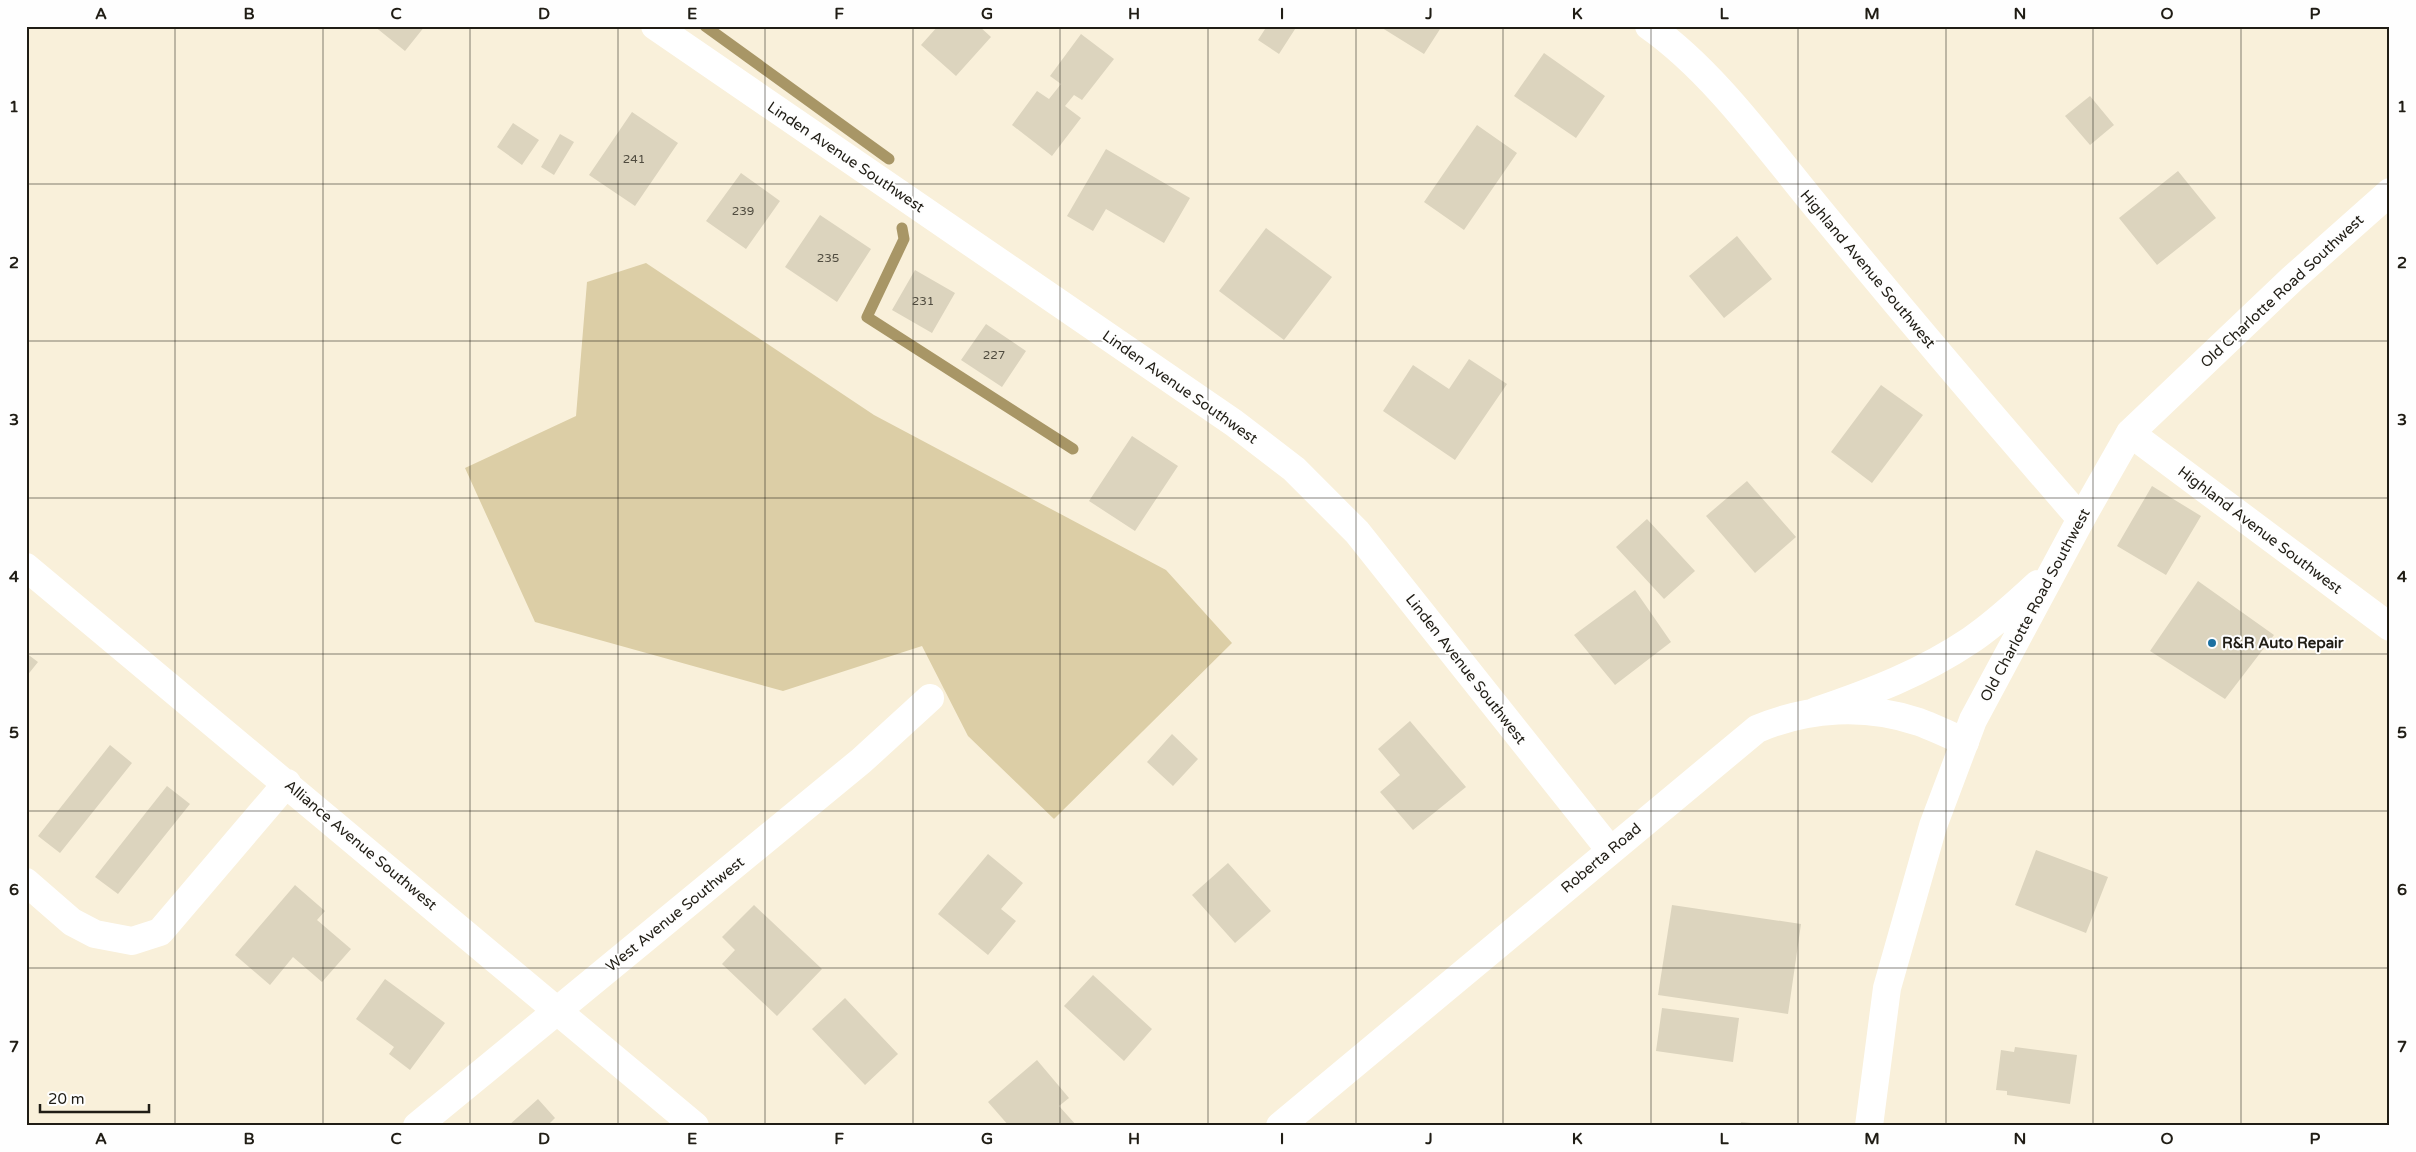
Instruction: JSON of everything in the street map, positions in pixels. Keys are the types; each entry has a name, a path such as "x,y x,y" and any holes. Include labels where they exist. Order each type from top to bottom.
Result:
{"street":[{"name":"Linden Avenue Southwest","path":"655,26 1234,422 1294,469 1357,532 1610,850"},
{"name":"Highland Avenue Southwest","path":"1649,26 1673,43 1726,98 1964,386 2081,519"},
{"name":"Old Charlotte Road Southwest","path":"1869,1126 1888,988 1933,826 1973,720 2081,519 2130,433 2292,279 2390,192"},
{"name":"Highland Avenue Southwest","path":"2130,433 2390,627"},
{"name":"Alliance Avenue Southwest","path":"26,566 695,1126"},
{"path":"1816,711 1886,687 1942,658 1972,640 2053,571"},
{"name":"West Avenue Southwest","path":"417,1126 861,761 930,698"},
{"name":"Roberta Road","path":"1280,1126 1757,728 1785,717 1816,711 1848,710 1883,714 1918,722 1965,742"},
{"path":"26,882 72,922 95,934 132,941 160,932 287,783"}],"shaded area":[{"path":"646,263 874,415 1166,570 1232,643 1054,819 968,736 922,646 783,691 535,622 465,468 576,416 587,282"}],"building":[{"path":"374,26 425,26 405,51"},
{"path":"938,26 979,26 991,37 956,76 921,45"},
{"path":"1267,26 1297,26 1279,54 1258,40"},
{"path":"1379,26 1442,26 1424,54"},
{"path":"1081,34 1114,59 1082,100 1074,95 1065,106 1081,118 1052,156 1012,125 1037,91 1049,99 1061,84 1050,76"},
{"path":"1544,53 1605,96 1576,138 1514,96"},
{"path":"2090,96 2114,125 2090,145 2065,116"},
{"path":"632,112 678,143 635,206 589,175"},
{"path":"513,123 539,140 522,165 497,147"},
{"path":"1477,125 1517,153 1464,230 1424,202"},
{"path":"560,134 574,142 554,175 541,167"},
{"path":"1106,149 1190,198 1164,243 1106,209 1093,231 1067,216"},
{"path":"2178,171 2216,218 2157,265 2119,218"},
{"path":"741,173 780,201 746,249 706,221"},
{"path":"820,215 871,249 837,302 785,267"},
{"path":"1266,228 1332,277 1284,340 1219,291"},
{"path":"1737,236 1772,279 1724,318 1689,276"},
{"path":"915,270 955,293 932,333 892,310"},
{"path":"986,324 1026,351 1002,387 961,360"},
{"path":"1469,359 1507,384 1455,460 1383,411 1413,365 1449,389"},
{"path":"1881,385 1923,415 1872,483 1831,452"},
{"path":"1132,436 1178,466 1135,531 1089,501"},
{"path":"1747,481 1796,537 1755,573 1706,516"},
{"path":"2152,486 2201,516 2166,575 2117,546"},
{"path":"1647,519 1695,571 1664,599 1616,547"},
{"name":"R&R Auto Repair","path":"2198,581 2274,635 2225,699 2150,651"},
{"path":"1635,590 1671,642 1615,685 1574,635"},
{"path":"26,653 38,662 26,677"},
{"path":"1410,721 1466,787 1413,830 1380,792 1400,775 1378,749"},
{"path":"1172,734 1198,759 1173,786 1147,762"},
{"path":"110,745 132,763 60,853 38,836"},
{"path":"167,786 190,804 118,894 95,877"},
{"path":"2036,850 2108,877 2086,933 2015,905"},
{"path":"988,854 1023,883 1001,909 1016,921 988,955 938,914"},
{"path":"1228,863 1271,911 1235,943 1192,895"},
{"path":"295,885 325,911 317,920 351,949 322,982 293,957 270,985 235,955"},
{"path":"754,905 822,969 777,1016 722,964 735,950 722,937"},
{"path":"1672,905 1801,924 1788,1014 1658,995"},
{"path":"1093,975 1152,1029 1124,1061 1064,1006"},
{"path":"385,979 445,1023 410,1070 389,1054 394,1047 356,1019"},
{"path":"845,998 898,1054 865,1085 812,1029"},
{"path":"1662,1008 1739,1018 1733,1062 1656,1051"},
{"path":"2015,1047 2077,1055 2070,1104 2007,1095 2007,1091 1996,1090 2001,1050 2014,1052"},
{"path":"1037,1060 1069,1098 1059,1106 1077,1126 1009,1126 988,1102"},
{"path":"538,1099 555,1118 547,1126 508,1126"},
{"path":"1741,1122 1762,1124 1762,1126 1741,1126"}],"waterway":[{"path":"705,26 889,159"},
{"path":"902,228 904,239 867,317 1073,449"}],"place":[{"name":"R&R Auto Repair","path":"2212,643"}]}
